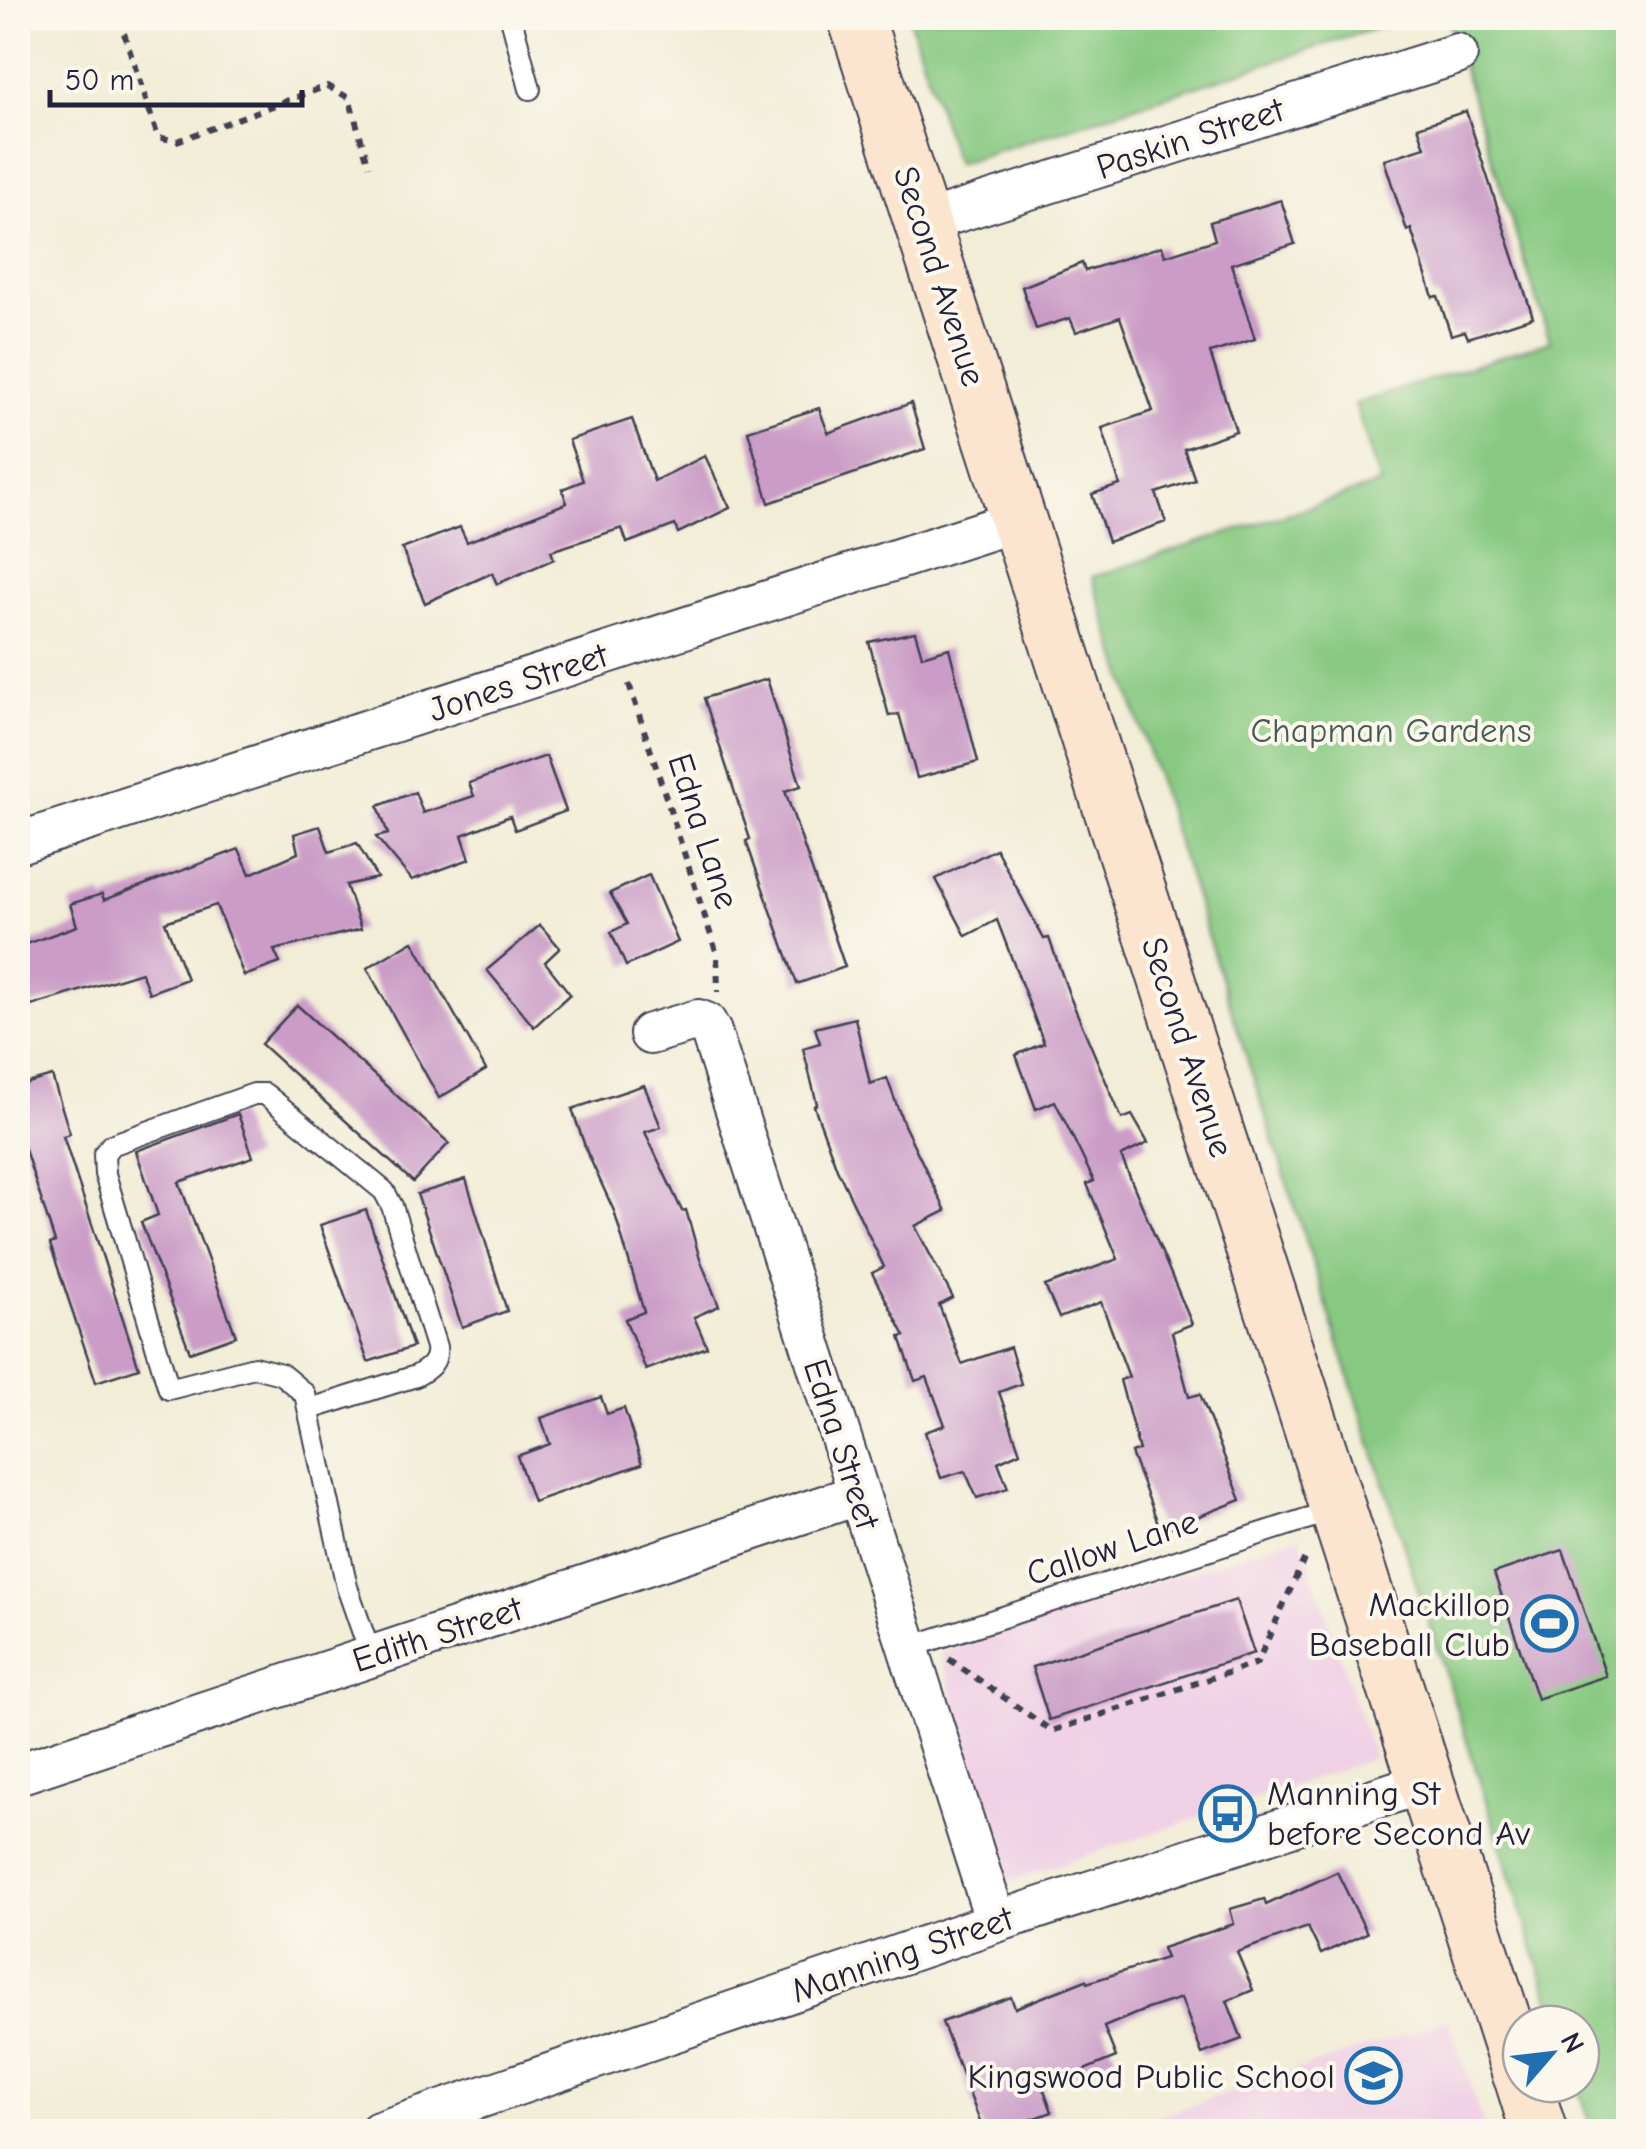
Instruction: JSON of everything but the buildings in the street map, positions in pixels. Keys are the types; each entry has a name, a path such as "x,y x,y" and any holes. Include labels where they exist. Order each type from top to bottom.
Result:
{"street":[{"name":"Second Avenue","path":"856,18 1019,520 1322,1530 1426,1782 1501,2014"},
{"name":"Paskin Street","path":"922,223 1457,54"},
{"name":"Jones Street","path":"18,843 1019,520"},
{"path":"650,1034 698,1020 706,1023 711,1032"},
{"name":"Edna Street","path":"711,1032 857,1495 921,1643 996,1922"},
{"name":"Edith Street","path":"18,1774 857,1495"},
{"name":"Manning Street","path":"379,2132 996,1922 1426,1782"},
{"path":"1531,2104 1540,2132"}],"lane":[{"path":"511,18 530,90"},
{"path":"310,1409 416,1376 436,1358 436,1347 384,1191 265,1094 254,1094 111,1146 104,1154 105,1174 170,1390 229,1371 263,1367 281,1374 305,1394 347,1586 371,1656"},
{"name":"Callow Lane","path":"921,1643 1322,1530"}],"path":[{"path":"120,18 158,137 176,141 328,86 349,98 369,166"},
{"name":"Edna Lane","path":"618,649 717,954 718,1000 711,1032"},
{"path":"921,1643 1052,1731 1257,1663 1322,1530"}],"shaded area":[{"path":"1300,1536 1374,1758 1008,1882 940,1653"},
{"name":"Kingswood Public School","path":"1449,2020 1485,2131 1112,2131"}],"green space":[{"path":"909,18 1407,18 956,164"},
{"name":"Chapman Gardens","path":"1447,18 1628,18 1628,2131 1592,2131 1583,2104 1601,2104 1601,2004 1552,2004 1092,577 1380,484 1355,404 1550,341"}],"place":[{"name":"Mackillop Baseball Club","path":"1549,1624"},
{"name":"Manning St before Second Av","path":"1228,1813"},
{"name":"Kingswood Public School","path":"1374,2076"}]}
